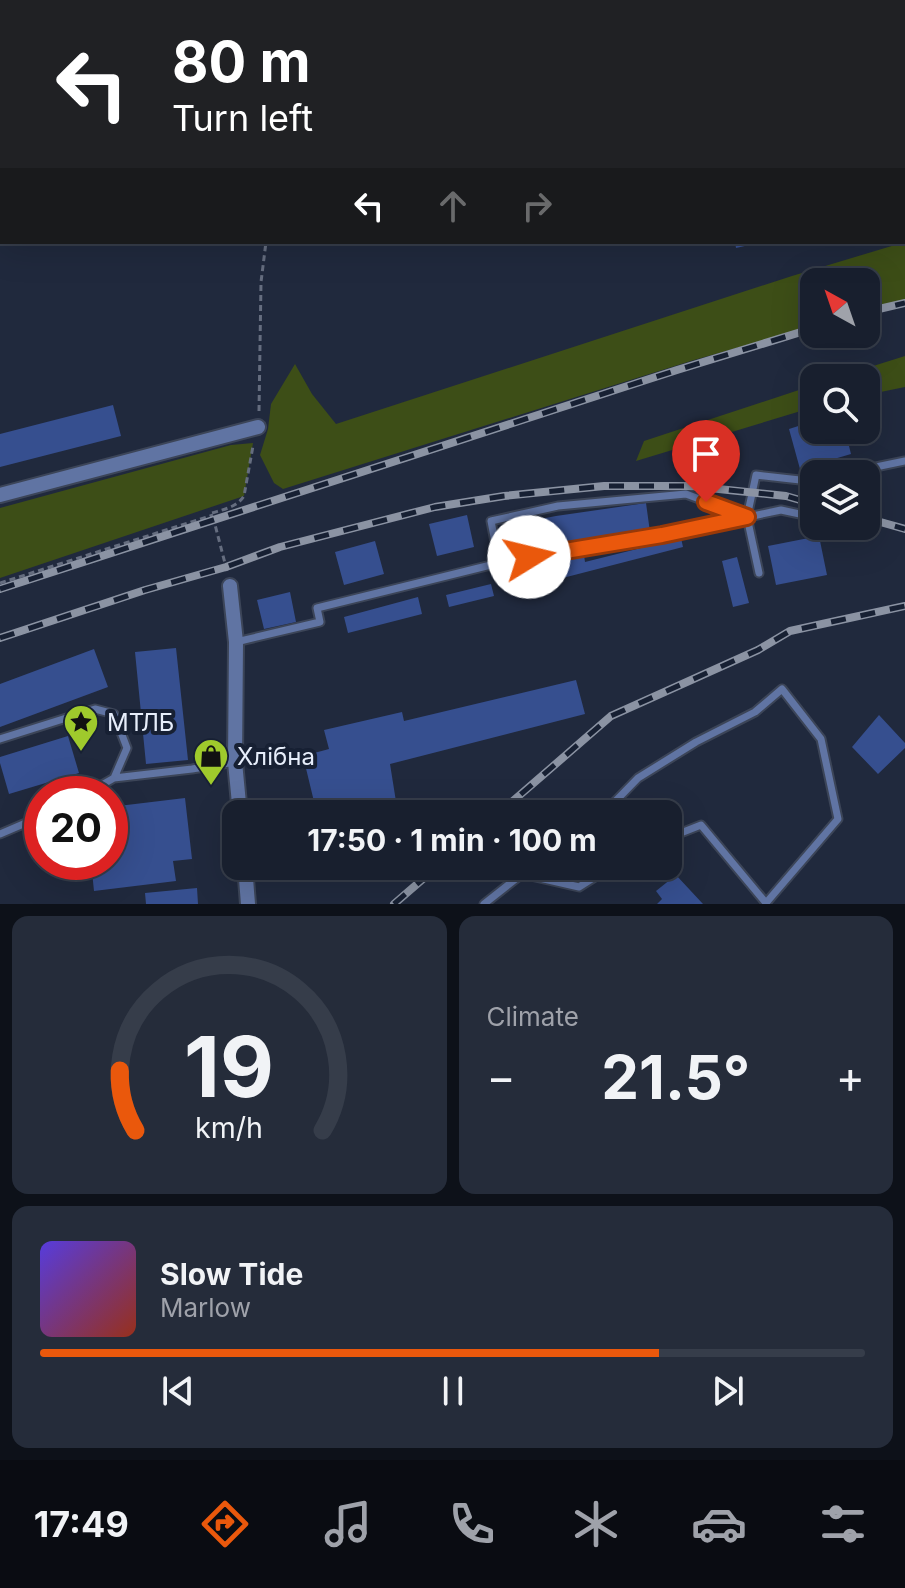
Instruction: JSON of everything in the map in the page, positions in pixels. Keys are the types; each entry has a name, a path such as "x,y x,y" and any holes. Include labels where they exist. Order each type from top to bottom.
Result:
{"street":[{"path":"0,495 258,427"},
{"path":"230,586 236,642 235,762 239,800"},
{"path":"246,880 248,904"}],"lane":[{"path":"880,466 905,461"},
{"path":"759,573 747,517 756,475 800,479"},
{"path":"499,563 491,521 558,506 686,494 747,517"},
{"path":"236,642 320,622 317,608 499,563 662,535 781,510 800,514"},
{"path":"617,800 638,778 696,742 755,712 782,689 821,739 838,819 766,904 701,825 682,832"},
{"path":"0,739 95,709 114,714 127,748 115,776"},
{"path":"128,776 235,762"},
{"path":"0,834 24,824"},
{"path":"484,904 514,880"},
{"path":"548,880 579,887 590,880"}],"path":[{"path":"0,583 213,515"}],"green space":[{"path":"905,244 905,301 880,308 880,268 819,268"},
{"path":"800,274 800,330 694,360 283,489 274,483 260,455 271,404 295,364 312,394 336,424"},
{"path":"905,356 905,387 880,392 880,364"},
{"path":"800,390 800,411 636,461 644,441"},
{"path":"253,443 244,496 0,578 0,508 231,445"}],"building":[{"path":"113,405 121,436 0,467 0,434"},
{"path":"800,425 800,444 848,444 851,454 831,460 800,460 800,469 789,429"},
{"path":"646,503 650,532 514,553 509,525"},
{"path":"467,515 474,547 437,556 429,524"},
{"path":"681,538 683,547 520,589 516,572 584,555 585,562"},
{"path":"800,540 820,540 827,575 776,585 768,546"},
{"path":"375,541 384,574 344,585 335,552"},
{"path":"737,557 749,603 733,607 722,561"},
{"path":"491,584 494,596 449,607 446,595"},
{"path":"290,592 296,622 264,629 257,600"},
{"path":"418,597 422,614 348,633 344,617"},
{"path":"176,648 188,760 146,764 135,652"},
{"path":"94,649 108,687 0,727 0,684"},
{"path":"576,680 585,714 390,764 396,800 314,800 303,756 329,749 324,730 402,712 404,721"},
{"path":"879,715 905,743 905,748 878,774 852,747"},
{"path":"68,736 79,773 69,776 24,776 24,790 9,794 0,757"},
{"path":"185,798 192,859 173,861 176,881 94,891 93,880 128,880 128,805"},
{"path":"670,880 681,880 703,904 657,904 662,899 656,891"},
{"path":"197,888 198,904 146,904 145,893"}],"railway":[{"path":"880,309 905,303"},
{"path":"0,589 800,332"},
{"path":"0,638 280,547 435,507 504,496 604,486 690,486 800,500"},
{"path":"880,522 905,529"},
{"path":"514,800 611,716 758,650 790,631 905,606"},
{"path":"394,904 422,880"}],"place":[{"name":"МТЛБ","path":"81,753"},
{"name":"Хлібна","path":"211,787"}],"route":[{"path":"529,557 747,517 706,502"}]}
